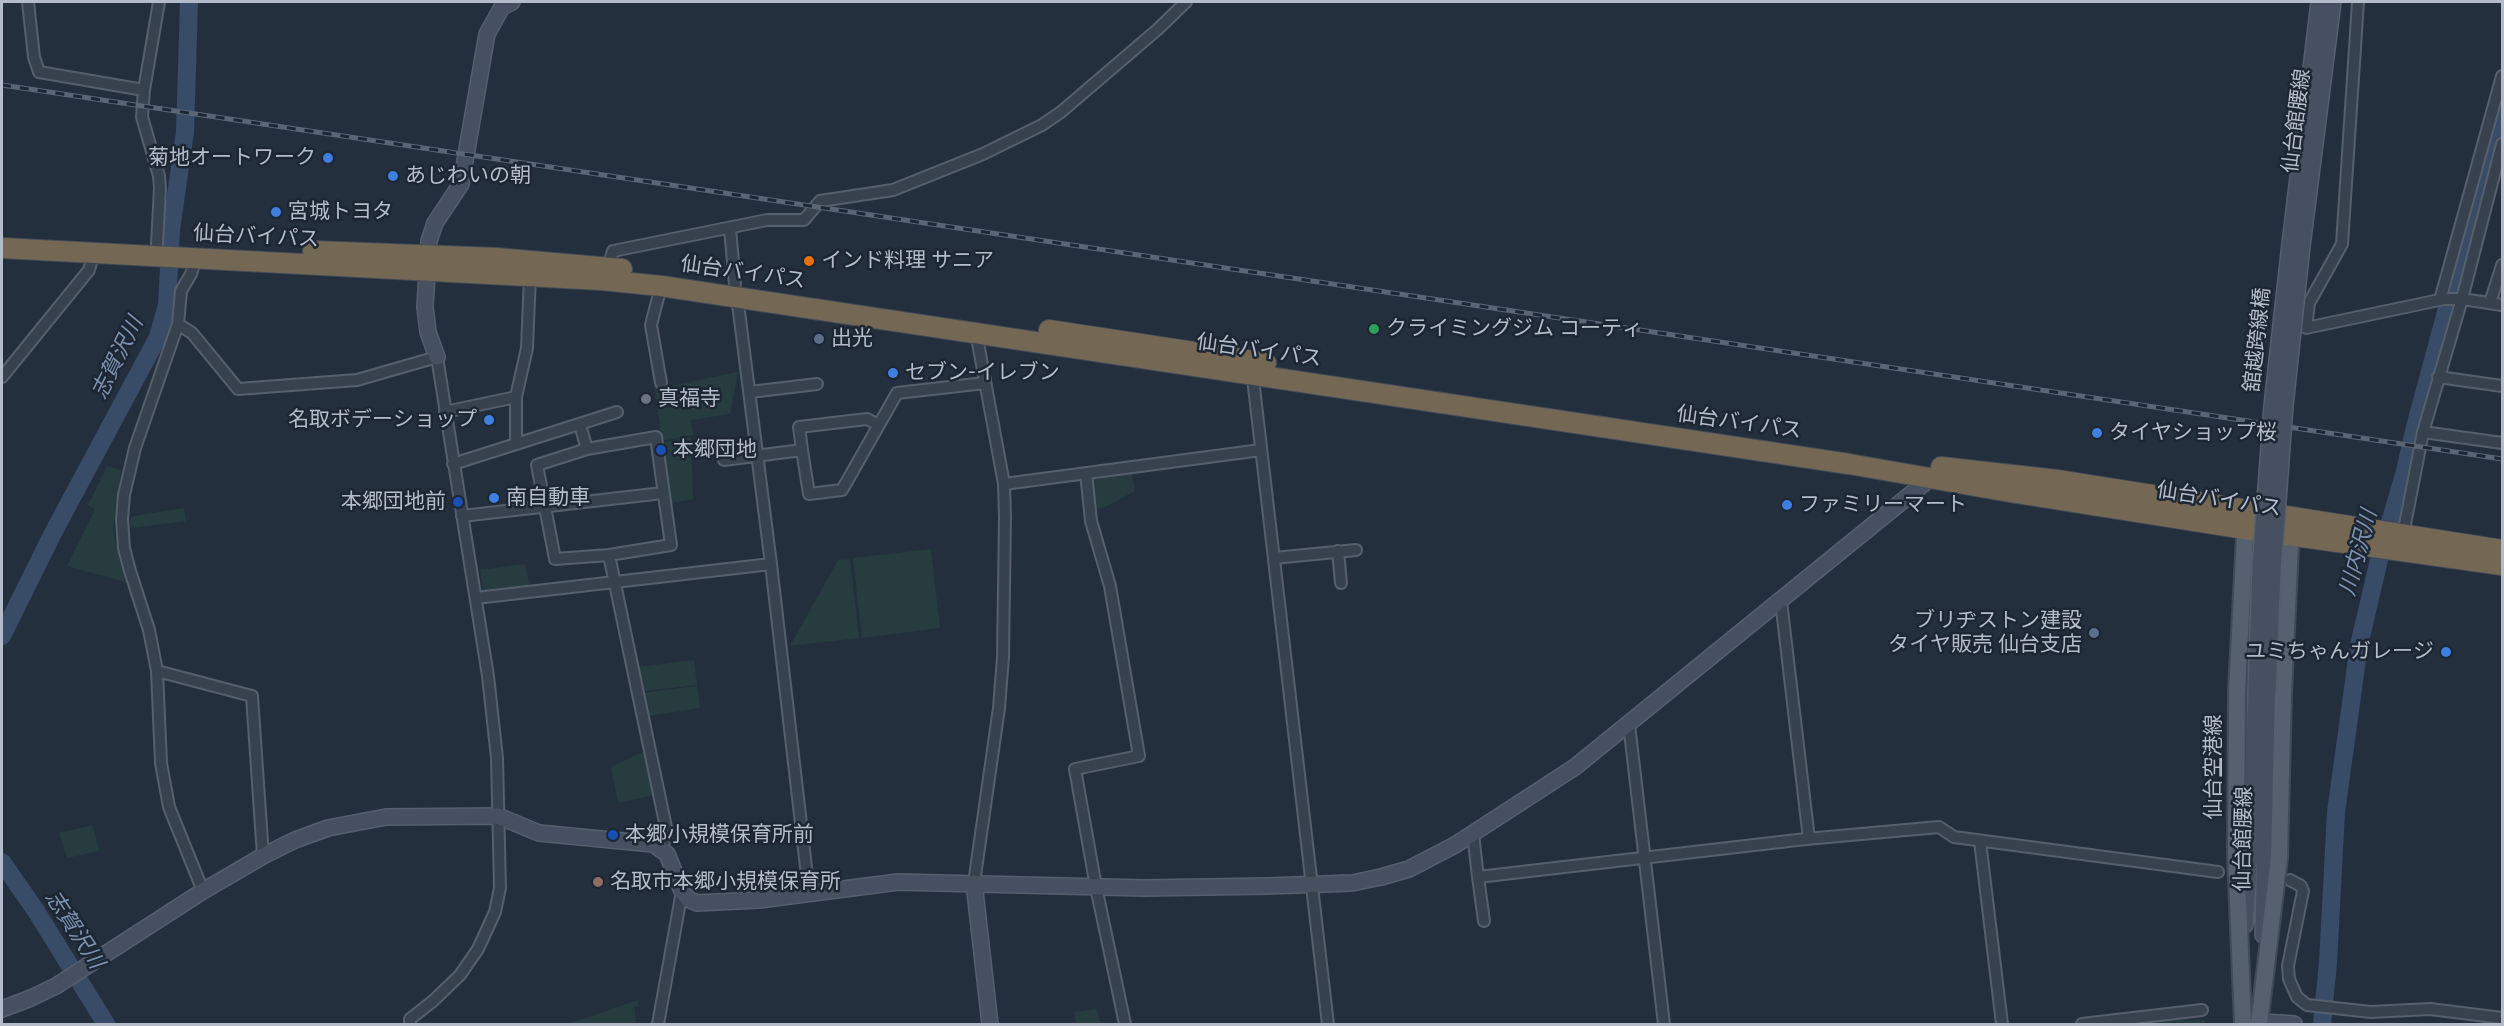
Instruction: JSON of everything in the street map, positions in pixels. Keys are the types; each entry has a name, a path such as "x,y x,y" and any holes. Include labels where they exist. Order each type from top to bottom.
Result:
{"highway":[{"name":"仙台バイパス","path":"2,236 158,248 185,254 608,267 976,332 1252,368 1932,477 2010,492 2388,539 2502,550"},
{"name":"仙台バイパス","path":"2,248 94,252 158,248"},
{"name":"仙台バイパス","path":"427,263 530,276 736,290 1252,368 1927,465 2057,480 2246,520"},
{"name":"仙台バイパス","path":"2388,539 2502,565"}],"main road":[{"name":"仙台空港線","path":"2246,520 2237,713 2236,853 2240,985 2251,1023"},
{"path":"2251,1023 2262,986 2279,858 2291,526"}],"street":[{"path":"28,2 34,57 39,72 144,90"},
{"path":"158,248 159,176 142,117 144,90 159,2"},
{"path":"608,267 613,251 767,220 804,220 820,201 893,190 983,154 1042,125 1061,112 1186,2"},
{"name":"仙台館腰線","path":"2296,245 2319,2"},
{"name":"仙台館腰線","path":"2296,245 2333,2"},
{"path":"2358,2 2342,244 2309,303 2306,328 2442,300 2459,299 2502,305"},
{"path":"410,1024 410,1018 433,1001 460,975 478,949 495,912 500,888 496,758 492,711 437,357 428,332 425,307 427,263 435,223 461,184 487,34 504,3"},
{"path":"2442,300 2502,76"},
{"path":"2388,539 2423,432 2502,144"},
{"path":"729,229 771,564 808,893"},
{"name":"舘越跨線橋","path":"2262,692 2261,546 2272,406 2296,245"},
{"path":"2,377 89,270 94,252"},
{"path":"185,254 191,274 181,291 178,324 135,447 124,495 122,519 124,548 148,630 157,671 161,763 169,807 203,891"},
{"path":"2490,303 2502,266"},
{"path":"516,443 516,397 527,348 530,276"},
{"path":"661,286 651,325 661,383"},
{"path":"178,324 192,333 238,389 357,380 437,357"},
{"path":"976,332 1004,484 1004,624 999,708 974,884 990,1024"},
{"path":"1252,368 1328,1024"},
{"path":"2438,377 2502,386"},
{"path":"879,425 867,418 799,427 809,494 842,490 879,425 897,393 985,383"},
{"path":"750,392 817,384"},
{"path":"445,412 516,397"},
{"path":"453,464 617,412"},
{"path":"580,425 587,449"},
{"path":"2423,432 2502,443"},
{"path":"656,437 671,545 609,555 555,559 537,465 587,449 656,437"},
{"path":"724,460 802,450"},
{"path":"1004,484 1261,450"},
{"path":"1086,473 1091,521 1110,586 1139,756 1075,769 1096,887 1125,1024"},
{"path":"2,1009 58,984 203,891 295,840 328,828 356,822 424,815 498,816 539,833 653,844 667,854 682,891 688,899 697,903 759,900 898,882 1096,887 1311,885 1352,883 1409,869 1473,834 1575,767 1932,477"},
{"path":"462,516 663,493"},
{"path":"1275,558 1356,550"},
{"path":"1338,551 1341,583"},
{"path":"609,555 667,832 660,847"},
{"path":"476,598 771,564"},
{"path":"1781,601 1809,839"},
{"path":"157,671 252,696 263,856"},
{"name":"仙台館腰線","path":"2240,985 2262,692"},
{"name":"仙台館腰線","path":"2262,692 2262,986"},
{"path":"1629,724 1664,1024"},
{"path":"1478,877 1809,839 1939,827 1954,837 2218,872"},
{"path":"1473,834 1484,921"},
{"path":"1980,841 2002,1024"},
{"path":"2290,880 2301,886 2303,891 2288,966 2289,980 2297,998 2311,1007 2371,1012 2430,1009 2502,1018"},
{"path":"658,1024 682,891"},
{"path":"2082,1024 2202,1010"},
{"path":"2251,1023 2294,1024"}],"green space":[{"path":"738,372 730,414 691,420 693,435 662,441 655,389"},
{"path":"691,437 693,499 671,503 664,442"},
{"path":"107,466 121,470 113,529 125,582 67,566 95,510 88,505"},
{"path":"1132,474 1135,491 1097,509 1090,484 1094,479"},
{"path":"184,508 186,521 131,528 130,520 133,516"},
{"path":"931,549 940,628 862,638 853,558"},
{"path":"850,559 859,638 790,646 838,560"},
{"path":"525,564 530,589 484,595 480,570"},
{"path":"694,660 697,685 643,691 637,667"},
{"path":"697,686 700,708 648,716 643,693"},
{"path":"645,751 655,795 618,803 611,767"},
{"path":"93,825 99,851 67,858 59,833"},
{"path":"638,1000 639,1006 634,1007 636,1022 568,1024"},
{"path":"1097,1009 1100,1024 1076,1024 1074,1012"},
{"path":"2157,1019 2205,1020 2205,1024 2112,1024"}],"waterway":[{"name":"志賀沢川","path":"2,636 53,533 158,337 167,305 171,230 185,132 189,2"},
{"name":"川内沢川","path":"2322,1024 2328,963 2336,812 2359,645 2379,560 2405,471 2502,104"},
{"name":"志賀沢川","path":"2,862 36,911 106,1024"}],"railway":[{"path":"2,85 2502,459"}],"place":[{"name":"菊地オートワーク","path":"328,158"},
{"name":"あじわいの朝","path":"393,176"},
{"name":"宮城トヨタ","path":"276,212"},
{"name":"インド料理 サニア","path":"809,261"},
{"name":"クライミングジム コーティ","path":"1374,329"},
{"name":"出光","path":"819,339"},
{"name":"セブン-イレブン","path":"893,373"},
{"name":"真福寺","path":"646,399"},
{"name":"名取ボデーショップ","path":"489,420"},
{"name":"タイヤショップ桜","path":"2097,433"},
{"name":"本郷団地","path":"661,450"},
{"name":"南自動車","path":"494,498"},
{"name":"本郷団地前","path":"458,502"},
{"name":"ファミリーマート","path":"1787,505"},
{"name":"ブリヂストン建設 タイヤ販売 仙台支店","path":"2094,633"},
{"name":"ユミちゃんガレージ","path":"2446,652"},
{"name":"本郷小規模保育所前","path":"613,835"},
{"name":"名取市本郷小規模保育所","path":"598,882"}]}
